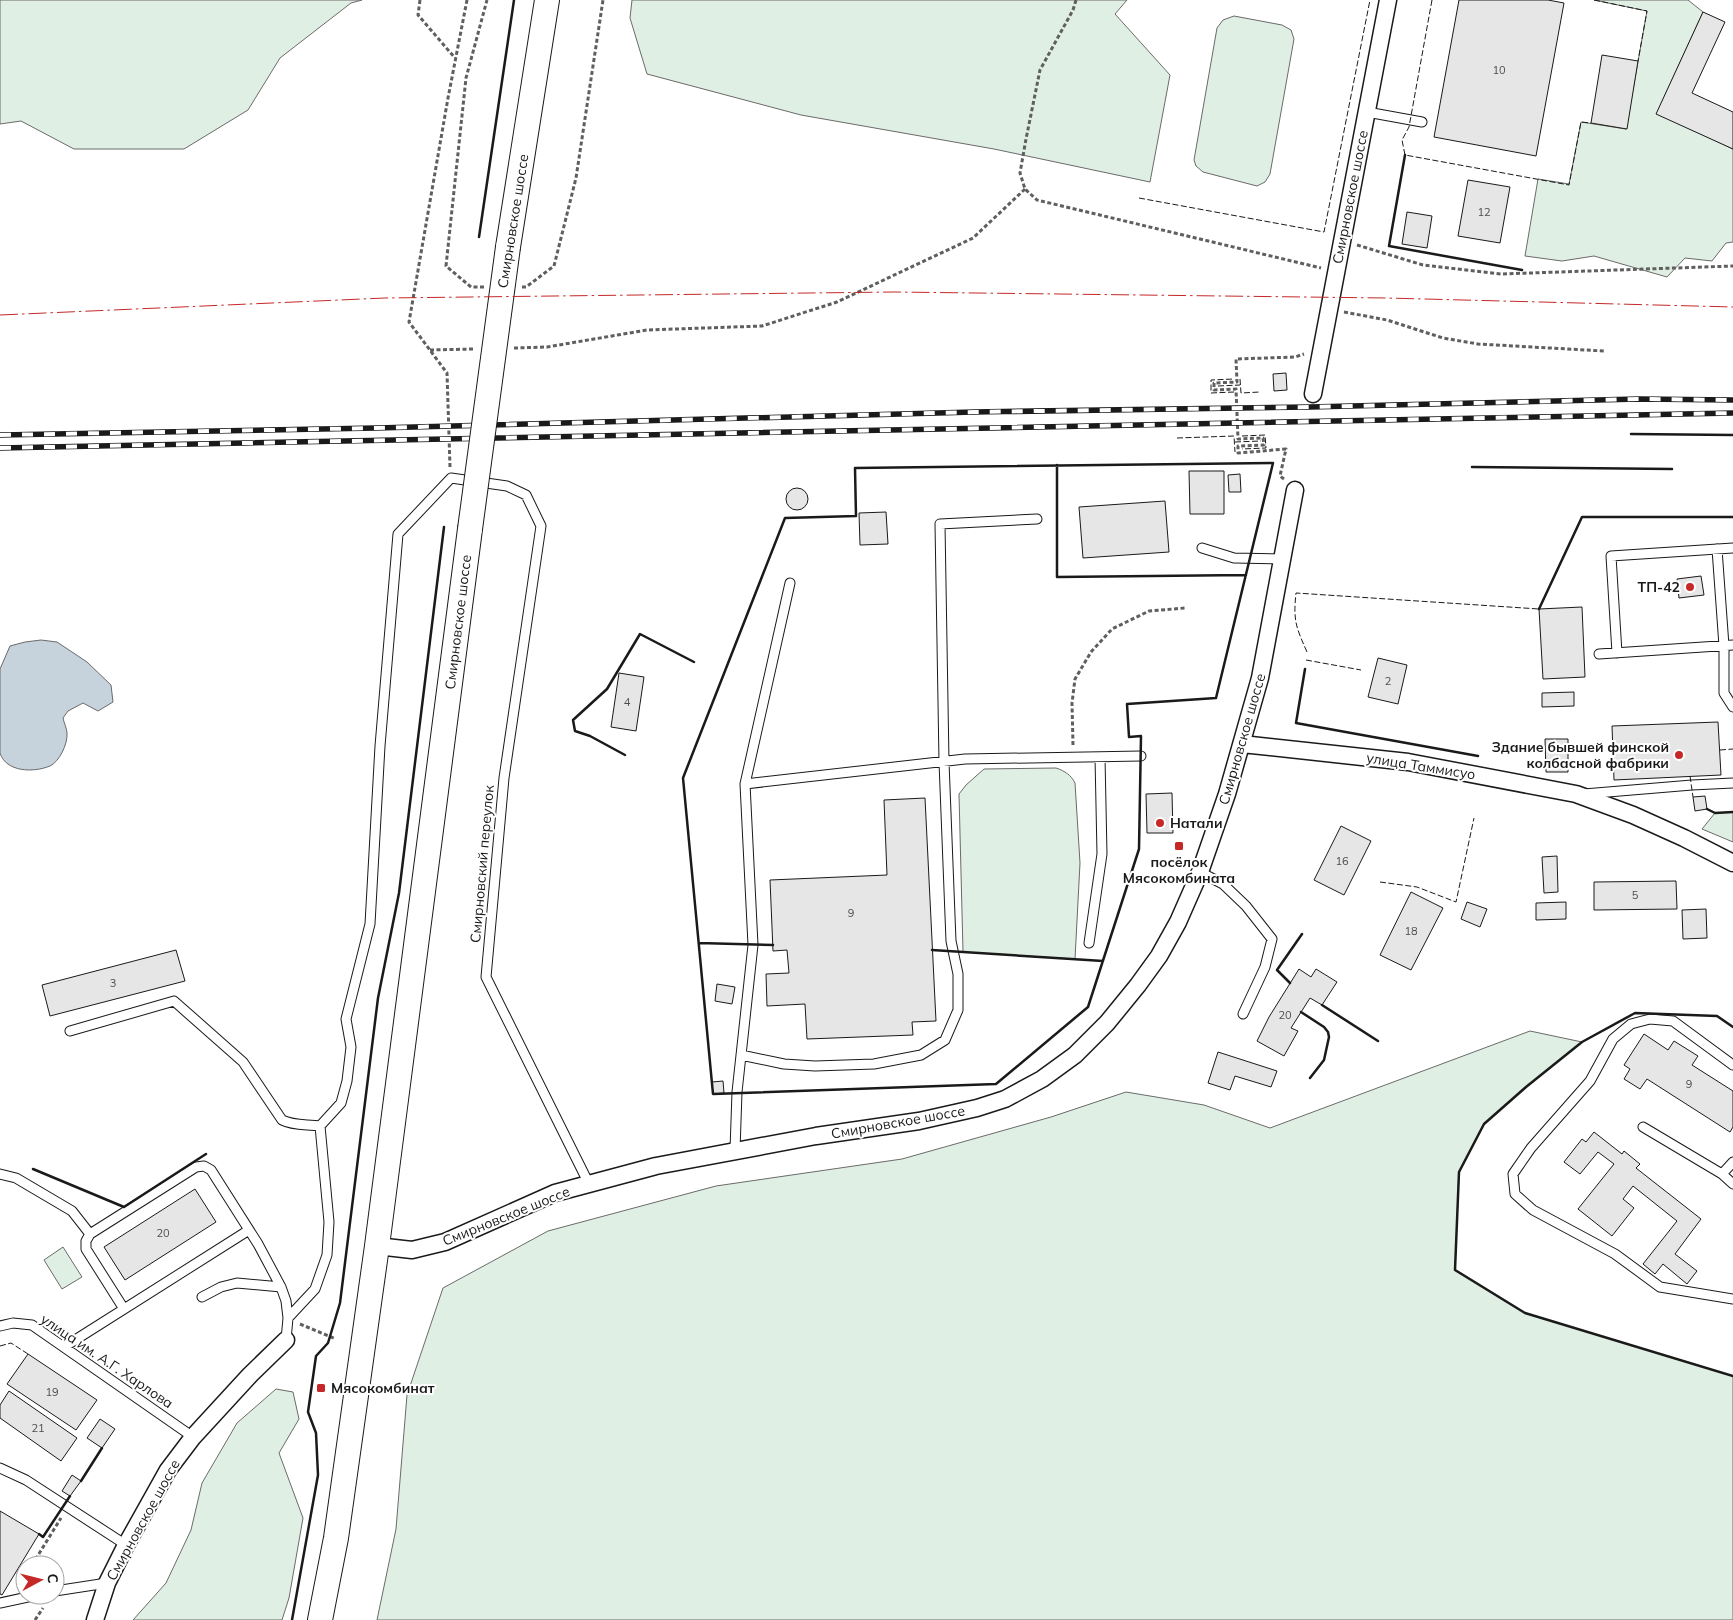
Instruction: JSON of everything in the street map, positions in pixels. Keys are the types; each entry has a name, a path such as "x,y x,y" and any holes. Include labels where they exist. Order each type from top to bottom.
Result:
{"main road":[{"name":"Смирновское шоссе","path":"320,1620 336,1538 377,1246 508,247 547,0"}],"street":[{"name":"Смирновское шоссе","path":"1313,394 1388,0"},
{"name":"Смирновское шоссе","path":"377,1246 412,1250 445,1242 556,1193 656,1166 735,1150 920,1121 977,1108 1005,1099 1042,1079 1075,1055 1107,1023 1159,956 1178,922 1200,872 1242,744 1260,678 1295,490"},
{"name":"улица Таммисуо","path":"1242,744 1408,762 1576,794 1633,815 1684,838 1733,864"},
{"name":"Смирновское шоссе","path":"95,1620 107,1582 168,1470 193,1437 250,1375 286,1340"}],"lane":[{"path":"1367,112 1422,122"},
{"path":"288,1318 315,1289 327,1255 330,1222 320,1126 341,1103 351,1047 346,1019 370,924 380,746 398,534 451,478"},
{"name":"Смирновский переулок","path":"451,478 507,486 526,495 541,526 504,778 486,977 589,1184"},
{"path":"741,1055 784,1064 815,1066 874,1064 921,1055 944,1040 958,1010 958,974 951,941 944,762 940,524 1038,519"},
{"path":"1202,548 1234,558 1281,559"},
{"path":"1618,653 1611,556 1733,548"},
{"path":"1718,549 1728,646 1724,693 1733,707"},
{"path":"735,1150 741,1055 753,945 745,784 790,583"},
{"path":"1599,654 1728,646"},
{"path":"745,784 965,759 1140,756"},
{"path":"1089,943 1102,854 1100,757"},
{"path":"1576,794 1733,783"},
{"path":"1200,872 1222,884 1246,906 1272,939 1265,967 1243,1014"},
{"path":"70,1031 174,1001 244,1062 282,1120 292,1125 320,1126"},
{"path":"1733,1066 1672,1021 1650,1019 1631,1024 1613,1039 1590,1081 1531,1148 1513,1174 1515,1194 1533,1210 1615,1254 1660,1287 1733,1299"},
{"path":"1643,1126 1722,1174 1733,1184"},
{"path":"1722,1174 1733,1162"},
{"path":"124,1309 86,1249 86,1241 90,1234 196,1167 204,1166 211,1170 249,1230 281,1287 286,1301 288,1318 286,1340"},
{"path":"0,1174 16,1178 72,1211 90,1234"},
{"path":"64,1348 249,1230"},
{"path":"202,1297 221,1287 238,1283 281,1287"},
{"name":"улица им. А.Г. Харлова","path":"0,1326 13,1323 32,1325 193,1437"},
{"path":"0,1468 26,1480 126,1545"},
{"path":"65,1589 107,1582"},
{"path":"0,1604 15,1600"}],"path":[{"path":"420,0 418,15 456,58"},
{"path":"451,478 447,373 409,322 467,0"},
{"path":"1076,0 1073,10 1040,70 1020,172 1025,189 1036,200 1336,272"},
{"path":"508,348 547,347 647,330 762,326 837,302 973,238 1025,189"},
{"path":"1342,240 1423,265 1501,274 1733,266"},
{"path":"1329,309 1386,320 1443,338 1478,344 1604,351"},
{"path":"430,350 479,349"},
{"path":"1280,476 1286,450 1238,453 1238,446 1264,444 1263,438 1238,439 1236,389 1214,390 1214,383 1237,382 1236,359 1295,358 1305,354"},
{"path":"1073,758 1072,704 1076,679 1091,652 1112,629 1149,611 1185,608"},
{"path":"288,1318 336,1339"},
{"path":"38,1555 67,1507"}],"green space":[{"path":"0,0 362,0 351,3 280,58 248,110 184,149 74,149 21,121 0,124"},
{"path":"632,0 1127,0 1115,14 1170,75 1150,182 994,149 801,115 647,74 630,18"},
{"path":"1594,0 1688,0 1703,12 1657,113 1733,149 1733,242 1726,243 1712,261 1685,258 1667,277 1594,256 1562,261 1525,256 1538,179 1569,184 1581,122 1626,129 1647,11"},
{"path":"1234,16 1282,25 1291,30 1294,39 1270,174 1265,182 1257,186 1203,172 1196,166 1194,160 1217,28 1223,20"},
{"path":"1056,768 1062,770 1075,783 1080,863 1075,959 963,952 959,794 984,769"},
{"path":"1733,812 1733,842 1702,829 1715,813"},
{"path":"1530,1031 1582,1042 1484,1124 1459,1172 1455,1270 1525,1313 1733,1376 1733,1620 377,1620 396,1529 407,1395 443,1288 548,1231 716,1186 902,1159 1051,1117 1126,1092 1204,1105 1270,1128"},
{"path":"63,1247 82,1277 62,1289 44,1260"},
{"path":"276,1389 293,1392 299,1419 279,1453 303,1518 289,1598 282,1620 133,1620 166,1583 191,1530 202,1483 237,1423"}],"shaded area":[{"path":"41,640 57,642 87,662 111,685 113,702 98,711 83,703 68,711 63,718 67,731 66,742 57,761 50,766 28,770 8,764 0,753 0,669 10,646"}],"building":[{"path":"1459,0 1548,0 1564,3 1536,156 1434,137"},
{"path":"1703,12 1725,22 1692,93 1733,112 1733,149 1656,114"},
{"path":"1602,55 1638,61 1627,129 1591,123"},
{"path":"1468,180 1510,187 1500,243 1458,236"},
{"path":"1407,212 1432,216 1427,248 1402,244"},
{"path":"1286,373 1287,390 1274,391 1273,374"},
{"path":"1189,471 1224,471 1224,514 1190,514"},
{"path":"1240,474 1241,492 1229,492 1228,475"},
{"path":"797,488 805,491 808,499 805,507 797,510 789,507 786,499 789,491"},
{"path":"1165,501 1169,552 1083,558 1079,507"},
{"path":"886,512 888,544 860,545 859,513"},
{"name":"ТП-42","path":"1701,576 1704,595 1679,598 1677,579"},
{"path":"1582,607 1585,677 1543,679 1539,609"},
{"path":"1378,658 1407,665 1398,704 1368,697"},
{"path":"619,673 644,677 636,731 611,727"},
{"path":"1574,692 1574,706 1542,707 1542,693"},
{"path":"1718,722 1721,775 1614,780 1612,726"},
{"path":"1545,739 1568,739 1568,772 1546,772"},
{"name":"Натали","path":"1172,793 1173,833 1147,833 1146,794"},
{"path":"1705,796 1707,809 1695,811 1693,797"},
{"path":"925,798 936,1021 912,1022 913,1035 807,1039 805,1004 767,1006 766,974 789,973 787,950 773,951 770,880 887,875 884,800"},
{"path":"1341,826 1371,841 1344,895 1314,880"},
{"path":"1557,856 1558,892 1544,893 1542,857"},
{"path":"1676,881 1677,909 1594,910 1594,882"},
{"path":"1411,892 1443,908 1411,970 1380,955"},
{"path":"1467,902 1487,909 1480,927 1461,919"},
{"path":"1566,902 1566,919 1536,920 1536,903"},
{"path":"1706,909 1707,938 1683,939 1682,910"},
{"path":"176,950 185,981 50,1016 42,985"},
{"path":"1299,969 1311,977 1316,969 1337,982 1322,1005 1310,998 1291,1028 1298,1031 1284,1056 1257,1041 1269,1017"},
{"path":"717,984 735,987 732,1004 715,1001"},
{"path":"1644,1034 1668,1050 1674,1041 1698,1056 1692,1065 1733,1091 1733,1127 1730,1132 1647,1079 1640,1089 1624,1079 1630,1069 1624,1065"},
{"path":"1218,1052 1277,1071 1271,1087 1235,1076 1230,1090 1208,1083"},
{"path":"723,1081 724,1093 713,1094 712,1082"},
{"path":"1594,1132 1622,1154 1624,1151 1640,1164 1636,1168 1701,1219 1675,1254 1697,1271 1687,1284 1663,1264 1655,1274 1643,1264 1677,1221 1633,1186 1623,1199 1634,1208 1612,1236 1578,1209 1614,1164 1598,1152 1580,1174 1564,1162 1582,1139 1586,1142"},
{"path":"195,1189 216,1222 125,1280 104,1247"},
{"path":"28,1354 97,1400 76,1430 7,1384"},
{"path":"9,1391 77,1438 61,1461 0,1418 0,1405"},
{"path":"100,1419 115,1429 102,1448 87,1438"},
{"path":"72,1475 81,1481 70,1496 62,1491"},
{"path":"0,1511 39,1534 26,1555 15,1555 15,1574 2,1595 0,1594"}],"railway":[{"path":"0,435 376,428 974,412 1310,407 1639,399 1733,400"},
{"path":"0,448 1733,413"}],"fence":[{"path":"1139,198 1324,232 1370,0"},
{"path":"1432,0 1409,127 1402,140 1405,155 1569,185 1581,122 1591,123"},
{"path":"1594,0 1647,11 1638,61"},
{"path":"1234,379 1211,380 1211,393 1234,392"},
{"path":"1240,379 1241,393 1260,392"},
{"path":"1218,386 1240,385"},
{"path":"1242,436 1265,435 1266,448 1242,449"},
{"path":"1177,438 1234,436 1235,452"},
{"path":"1235,442 1261,441"},
{"path":"1307,652 1296,624 1296,593 1539,609"},
{"path":"1306,660 1361,670"},
{"path":"1720,750 1733,749"},
{"path":"1690,776 1693,797"},
{"path":"1380,882 1417,887 1456,902 1474,818"},
{"path":"0,1346 11,1343 28,1354"}],"wall":[{"path":"479,237 514,0"},
{"path":"1405,155 1389,246 1522,270"},
{"path":"1631,434 1733,435"},
{"path":"1273,463 1216,698 1127,704 1129,737 1141,736 1139,849 1088,1007 996,1084 713,1094 683,778 785,518 856,516 855,468 1273,463"},
{"path":"1057,465 1057,577 1246,575"},
{"path":"1472,467 1672,469"},
{"path":"1539,609 1582,517 1733,517"},
{"path":"292,1620 318,1475 316,1433 308,1412 316,1356 328,1343 340,1303 378,998 399,893 444,527"},
{"path":"625,755 590,736 575,731 573,720 607,689 640,634 694,662"},
{"path":"1305,669 1296,723 1478,756"},
{"path":"1707,809 1715,813 1733,812"},
{"path":"1290,983 1277,970 1302,934"},
{"path":"699,943 773,945"},
{"path":"932,950 1103,961"},
{"path":"1322,1005 1378,1041"},
{"path":"1301,1012 1324,1027 1329,1037 1324,1060 1310,1078"},
{"path":"1733,1027 1717,1016 1635,1013 1582,1042 1526,1087 1484,1124 1459,1172 1455,1270 1525,1313 1733,1376"},
{"path":"33,1169 124,1207 206,1154"},
{"path":"81,1481 102,1448"},
{"path":"39,1534 43,1537 70,1496"}],"power":[{"path":"0,315 385,298 894,292 1386,298 1733,307"}],"place":[{"name":"ТП-42","path":"1690,587"},
{"name":"Здание бывшей финской колбасной фабрики","path":"1679,755"},
{"name":"Натали","path":"1160,823"},
{"name":"посёлок Мясокомбината","path":"1179,846"},
{"name":"Мясокомбинат","path":"321,1388"}]}
